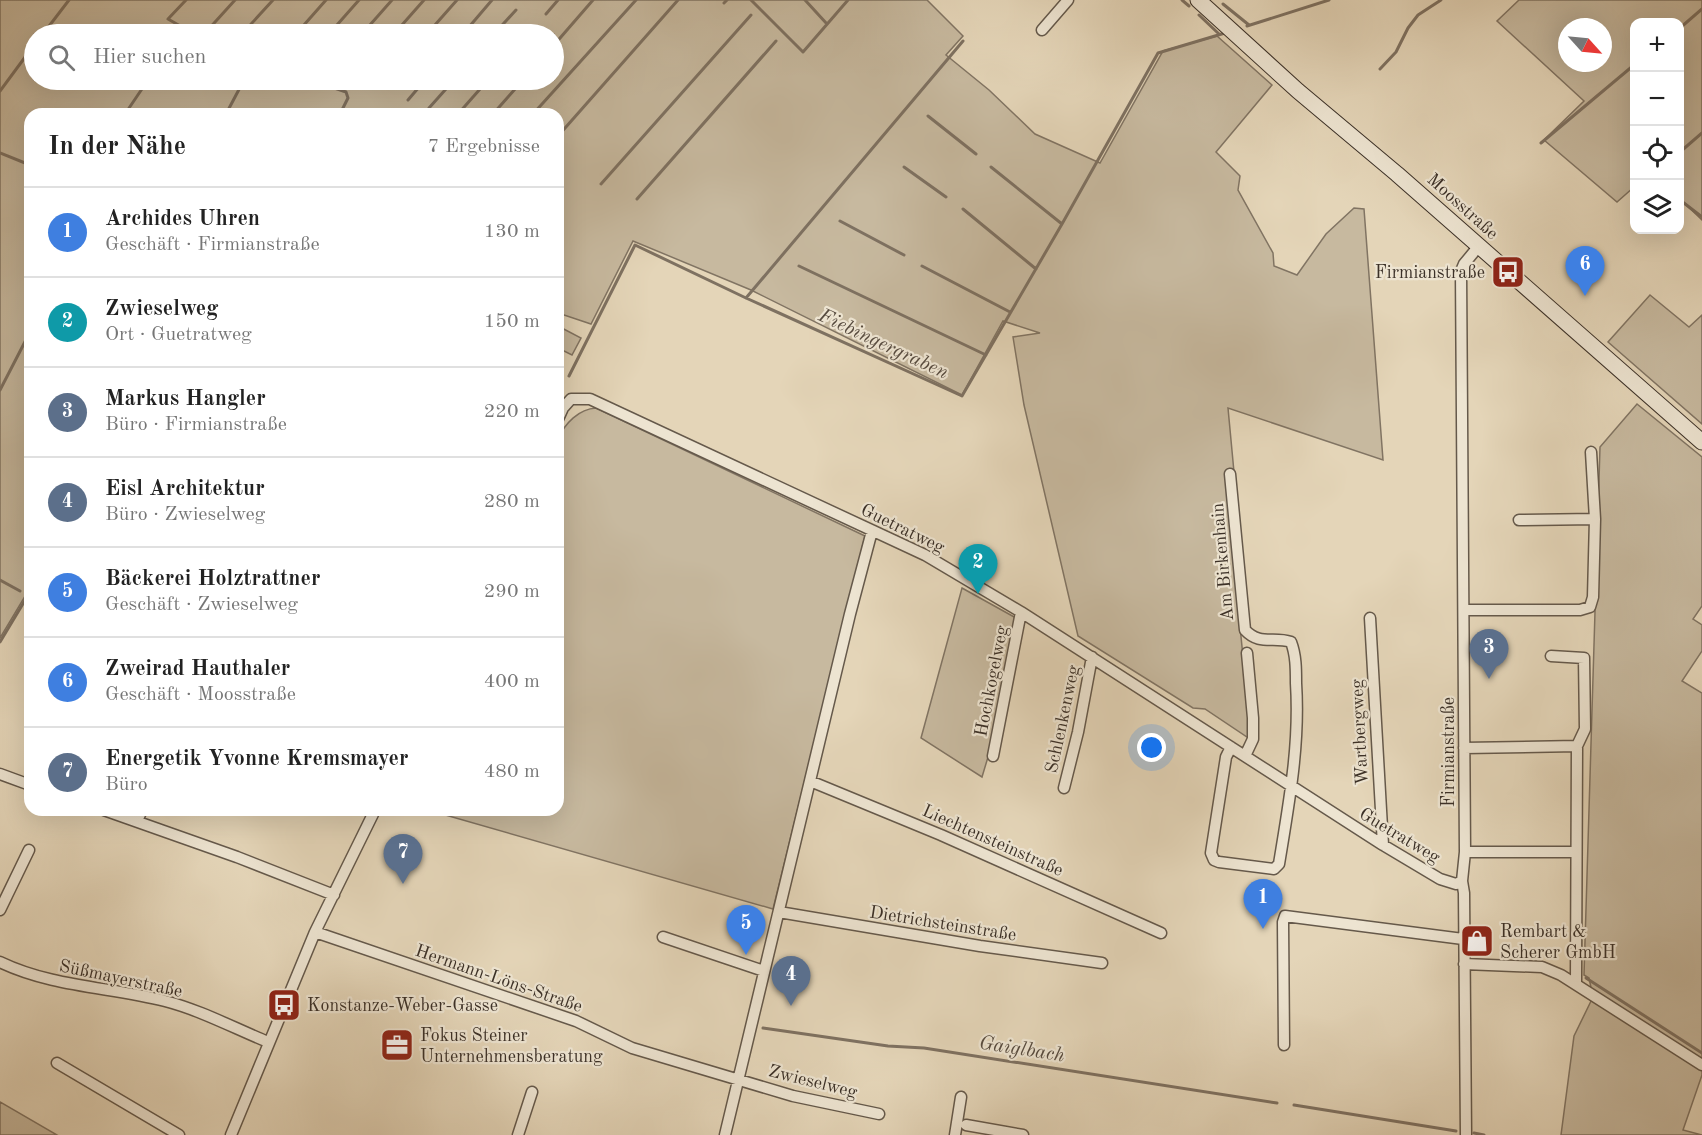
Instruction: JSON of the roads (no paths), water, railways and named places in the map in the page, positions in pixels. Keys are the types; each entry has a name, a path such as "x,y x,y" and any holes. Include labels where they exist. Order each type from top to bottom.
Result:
{"street":[{"path":"1042,30 1068,0"},
{"name":"Moosstraße","path":"1198,0 1298,91 1397,174 1702,442"},
{"name":"Firmianstraße","path":"1466,1135 1462,881 1465,852 1461,271 1478,247"},
{"name":"Guetratweg","path":"564,407 571,399 590,399 910,547 1021,612 1383,845 1440,879 1456,884 1462,881"},
{"path":"1464,610 1580,610 1590,607 1593,597 1595,519 1591,452"},
{"name":"Am Birkenhain","path":"1230,474 1245,630 1252,637 1261,640 1283,639 1291,642 1294,651 1298,710 1292,788"},
{"path":"1519,520 1595,519"},
{"name":"Zwieselweg","path":"725,1135 872,531"},
{"name":"Hochkogelweg","path":"993,756 1021,612"},
{"name":"Wartbergweg","path":"1370,618 1383,845"},
{"path":"1245,756 1253,739 1247,653"},
{"path":"1551,656 1584,658 1585,729 1577,746 1575,982"},
{"name":"Schlenkenweg","path":"1064,788 1078,732 1092,657"},
{"path":"1464,748 1577,746"},
{"path":"1231,747 1226,757 1211,853 1214,860 1274,869 1279,864 1292,788"},
{"path":"0,774 24,783"},
{"name":"Liechtensteinstraße","path":"810,781 941,835 1161,933"},
{"path":"122,816 334,895"},
{"path":"137,821 139,816"},
{"path":"231,1135 315,932 372,816"},
{"path":"0,910 29,850"},
{"path":"1465,852 1576,852"},
{"name":"Dietrichsteinstraße","path":"779,912 980,946 1102,963"},
{"path":"1284,1045 1282,922 1285,916 1463,939"},
{"name":"Hermann-Löns-Straße","path":"315,932 576,1021 632,1048 739,1081"},
{"path":"663,937 764,971"},
{"name":"Süßmayerstraße","path":"0,962 30,975 53,981 167,1002 268,1042"},
{"path":"1464,964 1542,967 1575,982 1702,1065"},
{"path":"57,1064 179,1135"},
{"name":"Zwieselweg","path":"739,1081 792,1096 879,1114"},
{"path":"518,1135 532,1092"},
{"path":"955,1135 961,1096"},
{"path":"966,1125 1023,1135"}],"waterway":[{"path":"51,24 69,0"},
{"path":"177,24 168,19 186,0"},
{"path":"213,24 235,0"},
{"path":"251,24 273,0"},
{"path":"305,24 326,0"},
{"path":"338,24 359,0"},
{"path":"371,24 392,0"},
{"path":"403,24 424,0"},
{"path":"436,24 457,0"},
{"path":"472,24 492,0"},
{"path":"546,14 558,0"},
{"path":"564,33 593,0"},
{"path":"564,80 636,0"},
{"path":"564,129 678,0"},
{"path":"724,3 727,0"},
{"path":"751,0 803,52 848,0"},
{"path":"805,0 827,24"},
{"path":"1182,0 1189,6"},
{"name":"Fiebingergraben","path":"1247,26 1329,0"},
{"path":"1380,69 1396,52 1408,28 1418,15 1441,0"},
{"path":"1223,4 1249,25"},
{"path":"1684,25 1702,9"},
{"path":"503,24 516,10"},
{"path":"601,184 751,15"},
{"path":"1199,15 1219,34"},
{"name":"Fiebingergraben","path":"569,376 635,245 962,396 1158,53 1225,33"},
{"path":"637,199 776,41"},
{"path":"746,298 963,41"},
{"path":"0,91 24,59"},
{"path":"1541,143 1630,68"},
{"path":"129,108 141,90"},
{"path":"229,108 239,90"},
{"path":"340,90 346,92 348,98 343,108"},
{"path":"408,100 416,90"},
{"path":"429,108 445,90"},
{"path":"463,108 479,90"},
{"path":"498,108 514,90"},
{"path":"538,108 555,90"},
{"path":"928,116 976,154"},
{"path":"1684,149 1702,133"},
{"name":"Fiebingergraben","path":"0,153 24,163"},
{"path":"904,167 946,197"},
{"path":"991,167 1062,224"},
{"path":"1684,203 1702,217"},
{"path":"963,209 1036,269"},
{"path":"840,221 904,255"},
{"path":"799,266 986,355"},
{"path":"922,266 1010,312"},
{"path":"0,390 24,344"},
{"path":"0,580 20,591"},
{"path":"0,642 24,602"},
{"name":"Gaiglbach","path":"1586,978 1702,1053"},
{"name":"Gaiglbach","path":"763,1028 888,1046 924,1048 1277,1103"},
{"name":"Gaiglbach","path":"1294,1105 1456,1131"},
{"name":"Gaiglbach","path":"1474,1133 1484,1135"}],"place":[{"name":"Firmianstraße","path":"1508,272"},
{"name":"Zweirad Hauthaler","path":"1585,296"},
{"name":"Zwieselweg","path":"978,594"},
{"name":"Markus Hangler","path":"1489,679"},
{"name":"Energetik Yvonne Kremsmayer","path":"403,884"},
{"name":"Archides Uhren","path":"1263,929"},
{"name":"Rembart & Scherer GmbH","path":"1477,941"},
{"name":"Bäckerei Holztrattner","path":"746,955"},
{"name":"Konstanze-Weber-Gasse","path":"284,1005"},
{"name":"Eisl Architektur","path":"791,1006"},
{"name":"Fokus Steiner Unternehmensberatung","path":"397,1045"}]}
